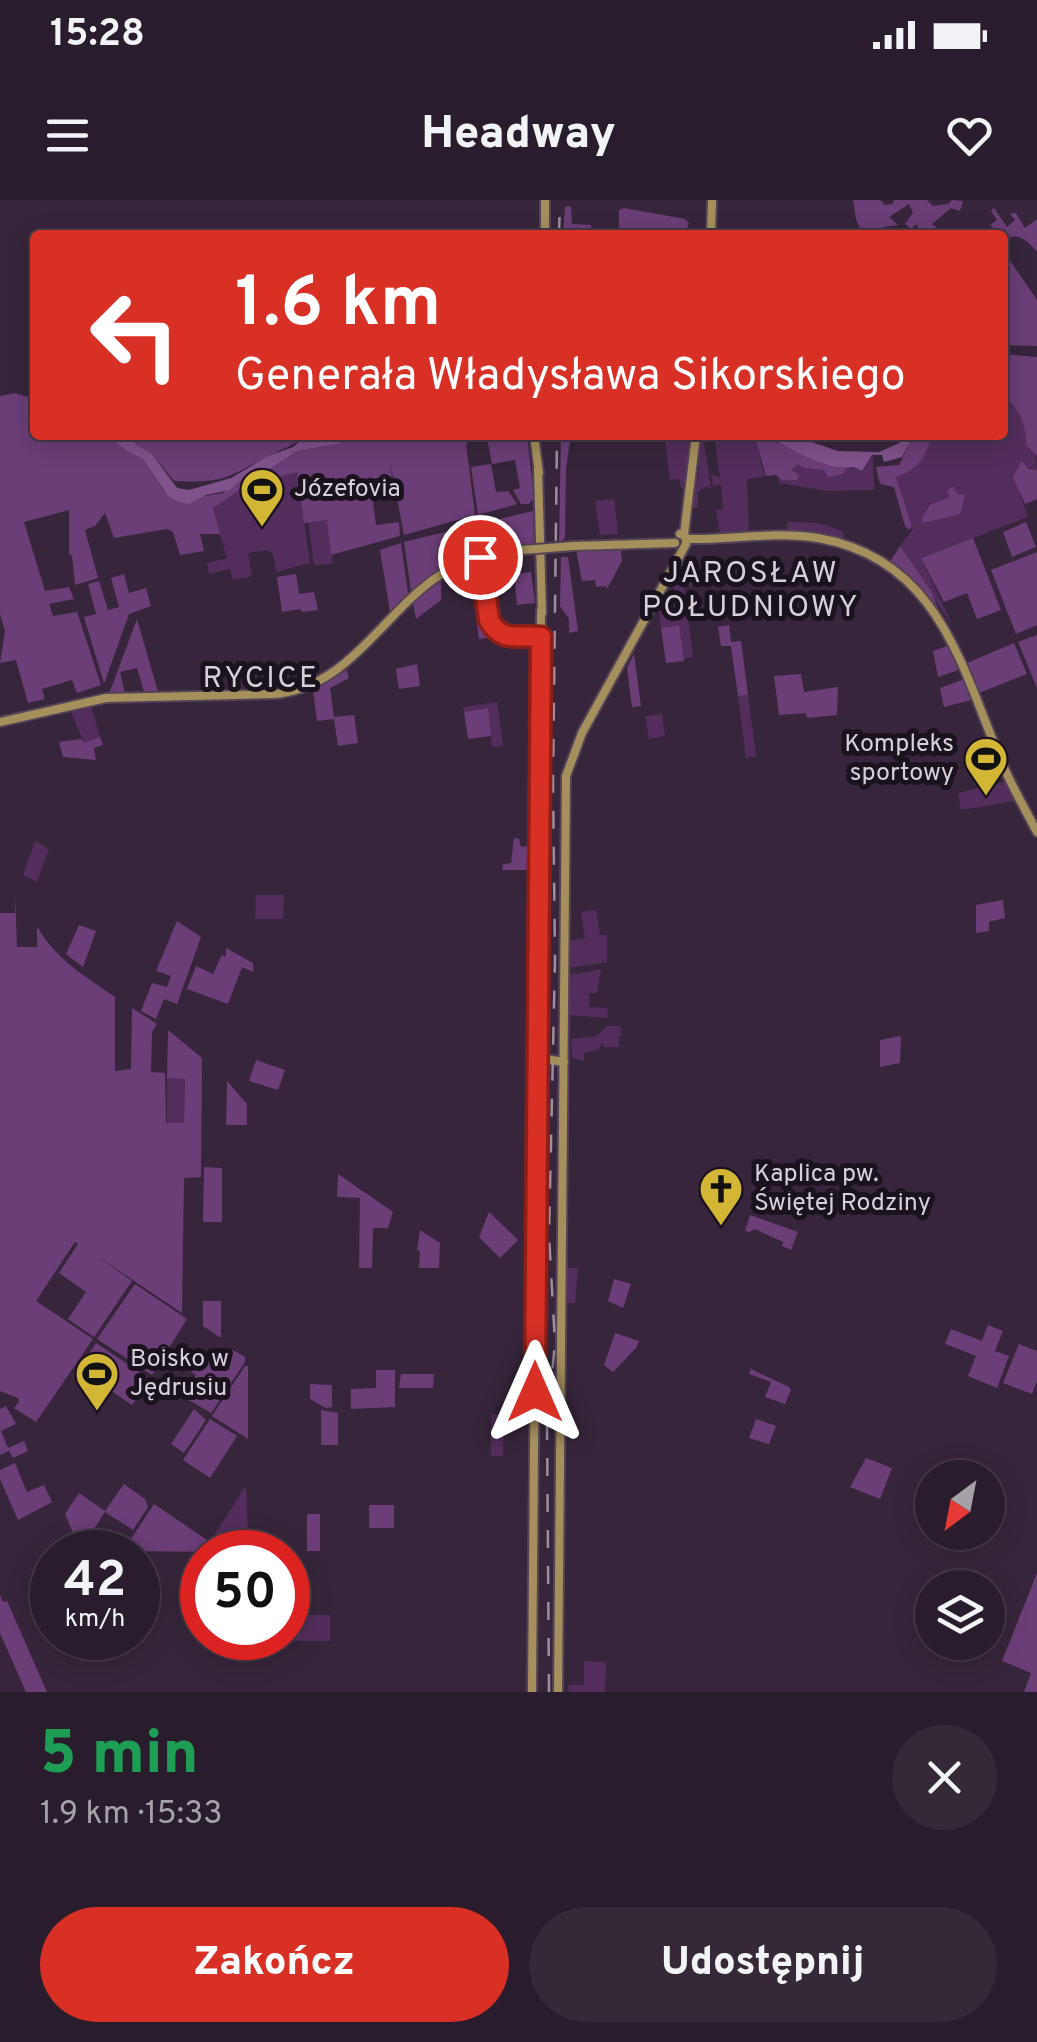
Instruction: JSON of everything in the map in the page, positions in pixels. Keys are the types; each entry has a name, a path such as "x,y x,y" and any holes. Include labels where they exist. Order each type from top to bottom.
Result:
{"main road":[{"path":"544,230 545,200"},
{"path":"712,200 712,230"},
{"path":"532,1692 542,682 538,548 543,500 535,440"},
{"path":"558,1692 567,771 582,733 670,572 686,519 695,440"},
{"path":"0,722 106,698 275,694 302,689 348,662 427,584 480,557 573,546 769,536 815,538 848,546 885,564 915,588 944,624 1004,766 1037,832"},
{"path":"480,557 493,633 507,641 541,637"},
{"path":"539,1058 564,1062"}],"shaded area":[{"path":"853,200 880,200 885,205 893,204 894,200 927,200 933,206 963,201 960,211 951,208 932,224 938,230 919,230 917,224 911,229 905,224 913,213 909,204 889,217 898,225 882,230 861,230"},
{"path":"571,206 572,224 591,225 591,230 563,230 565,207"},
{"path":"994,208 1007,227 1015,220 1010,214 1016,213 1025,228 1037,219 1037,252 1019,237 1008,238 1008,230 996,230 990,225 997,220 991,211"},
{"path":"619,210 685,219 689,223 686,230 619,230"},
{"path":"1008,259 1037,300 1037,346 1008,345"},
{"path":"1008,355 1037,357 1037,456 1026,445 1025,430 1008,400"},
{"path":"15,393 30,398 30,440 113,440 143,459 175,501 223,493 243,478 257,474 258,478 213,508 220,534 200,534 204,551 180,555 173,532 167,529 114,538 105,513 95,526 85,530 98,578 75,585 69,554 69,510 24,522 45,591 69,587 74,599 49,604 53,616 77,612 101,685 77,693 72,680 42,689 45,699 28,703 16,660 0,663 5,631 0,614 0,396"},
{"path":"1008,400 1022,419 1034,451 1037,470 1027,467 1014,477 1028,517 921,558 953,627 900,546 913,529 896,477 915,466 929,440 1008,440"},
{"path":"113,440 133,440 152,454 177,488 189,490 231,478 301,440 343,440 297,451 262,474 243,478 230,490 206,495 189,504 167,495 143,459"},
{"path":"132,440 300,440 231,475 190,481 174,481 152,454"},
{"path":"343,440 479,440 466,443 475,515 404,535 390,461 392,476 370,480 376,525 399,522 400,536 331,555 327,520 304,523 297,472 266,480 262,474 297,451"},
{"path":"487,440 528,440 534,498 529,504 521,504 513,490 520,488 515,460 492,464"},
{"path":"561,440 570,440 565,538 559,543"},
{"path":"665,440 690,440 685,488 681,488 679,479 670,480"},
{"path":"700,440 704,440 711,489 706,486 698,492 698,508 691,507 693,483 698,482"},
{"path":"715,440 756,440 766,476 747,479 749,533 720,534 716,510 723,509 721,485 713,486 711,475 720,477"},
{"path":"756,440 770,440 821,463 846,469 843,474 828,477 824,470 798,464 791,470 799,475 797,480 766,476"},
{"path":"773,440 806,440 838,451 879,452 901,440 911,440 902,457 884,462 882,455 872,455 862,471 832,466"},
{"path":"912,440 930,440 920,462 896,477 912,526 909,530 894,487 880,484 876,467 899,465"},
{"path":"795,452 862,471 873,455 874,490 827,491 779,483 778,478"},
{"path":"1021,461 1029,469 1037,470 1037,499 1025,504 1013,478"},
{"path":"491,464 496,492 508,491 517,504 478,515 471,467"},
{"name":"Józefovia","path":"297,471 310,563 276,572 268,550 248,553 252,576 233,580 230,569 209,574 207,563 227,558 212,508 257,478 257,474 266,480"},
{"path":"953,486 957,494 965,495 960,514 923,523 930,505 950,497 947,491"},
{"path":"614,499 618,534 600,535 595,501"},
{"path":"533,511 531,546 452,566 450,563 411,591 404,542"},
{"path":"327,520 333,564 314,565 308,522"},
{"path":"787,522 819,523 842,531 845,540 787,531"},
{"path":"1026,522 1036,547 1012,557 1003,532"},
{"path":"973,538 1001,610 977,619 967,593 944,602 921,558"},
{"path":"401,543 408,593 390,612 380,550"},
{"path":"900,546 931,591 939,611 890,562"},
{"path":"638,548 621,551 622,561 607,589 596,587 595,580 582,581 576,549"},
{"path":"1037,552 1037,625 1016,634 991,570"},
{"path":"706,555 709,582 684,587 693,657 683,659 679,625 661,628 659,610 665,598 667,615 677,614 674,584 679,561 686,564 687,581 706,580"},
{"path":"561,557 568,557 578,631 569,633 569,619 560,606"},
{"path":"470,572 479,576 487,638 479,639"},
{"path":"531,572 535,603 517,605 514,574"},
{"path":"124,574 129,593 146,588 151,606 129,614 104,684 84,617 96,614 88,584 99,581 108,610 119,607 111,578"},
{"path":"296,574 299,594 314,592 318,610 282,612 277,577"},
{"path":"441,580 441,600 416,619 413,603"},
{"path":"137,619 158,692 144,692 137,668 120,672 125,693 109,694"},
{"path":"679,625 684,661 666,663 661,628"},
{"path":"729,625 731,642 741,641 748,695 738,696 731,646 721,646 718,627"},
{"path":"1037,635 1037,688 1018,642"},
{"path":"1014,643 1027,674 979,693 967,663"},
{"path":"950,645 961,669 938,677 933,651"},
{"path":"634,654 641,706 632,707 627,668"},
{"path":"417,664 420,686 399,689 396,669"},
{"path":"347,670 349,678 330,688 334,717 354,715 358,743 338,746 334,719 317,721 313,690"},
{"path":"801,674 804,692 838,687 837,715 779,715 774,676"},
{"path":"965,679 971,700 944,707 940,688"},
{"path":"748,695 756,756 746,758 738,696"},
{"path":"497,702 503,746 492,747 487,708 464,712 463,707"},
{"path":"91,706 100,737 84,743 70,710"},
{"path":"488,708 491,736 468,739 464,712"},
{"path":"662,714 665,736 649,739 645,716"},
{"path":"100,737 103,745 94,748 96,760 63,757 59,742 81,739 84,743"},
{"name":"Kompleks sportowy","path":"1005,782 1015,801 961,810 958,793"},
{"path":"514,838 519,839 521,847 537,844 534,870 502,870 503,864 511,863"},
{"path":"35,841 49,849 37,882 23,875"},
{"path":"15,893 17,947 37,947 37,926 62,958 115,997 115,1071 131,1069 132,1008 157,1024 152,1032 151,1072 165,1073 166,1123 184,1123 185,1079 167,1078 168,1030 202,1058 201,1177 184,1178 182,1313 94,1254 132,1281 94,1337 68,1319 86,1292 59,1273 78,1244 75,1242 36,1301 93,1339 36,1422 14,1408 18,1398 0,1391 0,913 15,913"},
{"path":"256,895 284,895 283,919 255,919"},
{"path":"1003,900 1005,918 989,922 989,931 976,933 976,905"},
{"path":"596,910 600,935 607,935 607,962 568,968 570,941 585,938 581,912"},
{"path":"177,921 201,937 177,1004 164,999 156,1019 141,1011 152,983 167,987 171,976 156,971"},
{"path":"79,925 96,931 83,967 66,954"},
{"path":"226,948 253,963 253,972 242,967 228,1004 187,989 196,966 213,974 222,955 226,957"},
{"path":"601,969 597,993 589,993 589,1007 608,1008 607,1018 569,1015 568,1019 568,972 569,975"},
{"path":"607,1026 620,1026 619,1047 604,1047 603,1042 598,1050 584,1053 584,1061 572,1058 571,1039 597,1036"},
{"path":"901,1036 900,1063 880,1067 880,1040"},
{"path":"256,1060 285,1070 278,1090 249,1081"},
{"path":"167,1078 185,1078 184,1123 167,1123"},
{"path":"227,1081 247,1104 247,1125 226,1125"},
{"path":"204,1167 222,1168 222,1222 203,1222"},
{"path":"338,1174 393,1212 388,1228 373,1228 372,1268 359,1268 360,1198 337,1197"},
{"path":"489,1212 518,1240 500,1258 479,1237"},
{"path":"750,1215 798,1232 791,1250 755,1229 745,1231"},
{"path":"420,1230 440,1243 439,1268 419,1268"},
{"path":"565,1268 578,1268 575,1303 565,1303"},
{"path":"614,1279 631,1284 623,1308 608,1301"},
{"path":"135,1284 187,1319 152,1375 97,1339"},
{"path":"203,1301 221,1301 221,1338 203,1326"},
{"path":"988,1325 1003,1331 995,1351 1009,1356 997,1388 968,1376 976,1356 945,1344 951,1329 982,1341"},
{"path":"615,1333 639,1341 613,1372 604,1365"},
{"path":"96,1343 150,1379 132,1405 79,1369"},
{"path":"1019,1344 1037,1351 1037,1381 1032,1394 1003,1383"},
{"path":"175,1348 202,1367 214,1349 226,1358 233,1350 245,1357 211,1413 182,1396 196,1375 169,1357"},
{"path":"248,1366 248,1439 212,1416"},
{"path":"751,1369 789,1387 785,1404 765,1397 771,1382 749,1374"},
{"path":"376,1370 395,1370 395,1407 351,1409 351,1389 376,1388"},
{"path":"401,1374 434,1374 433,1388 399,1388"},
{"path":"310,1384 332,1385 332,1407 310,1399"},
{"path":"6,1406 16,1424 1,1431 8,1448 24,1441 28,1451 13,1458 9,1451 0,1455 0,1409"},
{"path":"194,1409 206,1420 184,1453 171,1444"},
{"path":"321,1410 338,1413 338,1445 321,1445"},
{"path":"491,1414 504,1414 503,1456 491,1456"},
{"path":"210,1419 237,1436 210,1478 183,1460"},
{"path":"756,1419 776,1426 769,1444 749,1438"},
{"path":"866,1458 892,1468 880,1499 850,1487"},
{"path":"15,1463 27,1492 44,1485 52,1502 18,1520 0,1479 0,1470"},
{"path":"124,1484 145,1499 148,1507 133,1530 105,1512 93,1530 72,1530 65,1514 79,1493 105,1511"},
{"path":"246,1485 248,1530 218,1530"},
{"path":"154,1504 192,1530 180,1530 180,1552 160,1551 160,1530 137,1530"},
{"path":"369,1505 394,1505 394,1528 369,1528"},
{"path":"307,1514 320,1514 320,1551 310,1551"},
{"path":"1037,1573 1037,1692 1024,1692 1031,1673 1002,1661"},
{"path":"0,1595 3,1602 7,1601 47,1692 26,1692 0,1633"},
{"path":"310,1615 330,1615 330,1641 310,1641"},
{"path":"584,1661 606,1662 605,1692 568,1692 569,1685 584,1685"}],"railway":[{"path":"559,230 560,200"},
{"path":"549,1692 547,1422 555,1343 549,1235 555,959 557,440"}],"place":[{"name":"Józefovia","path":"262,528"},
{"name":"Kompleks sportowy","path":"986,797"},
{"name":"Kaplica pw. Świętej Rodziny","path":"721,1227"},
{"name":"Boisko w Jędrusiu","path":"97,1412"}],"district":[{"name":"JAROSŁAW POŁUDNIOWY","path":"751,591"},
{"name":"RYCICE","path":"261,679"}],"route":[{"path":"480,557 493,628 510,638 541,637 535,1392"}]}
